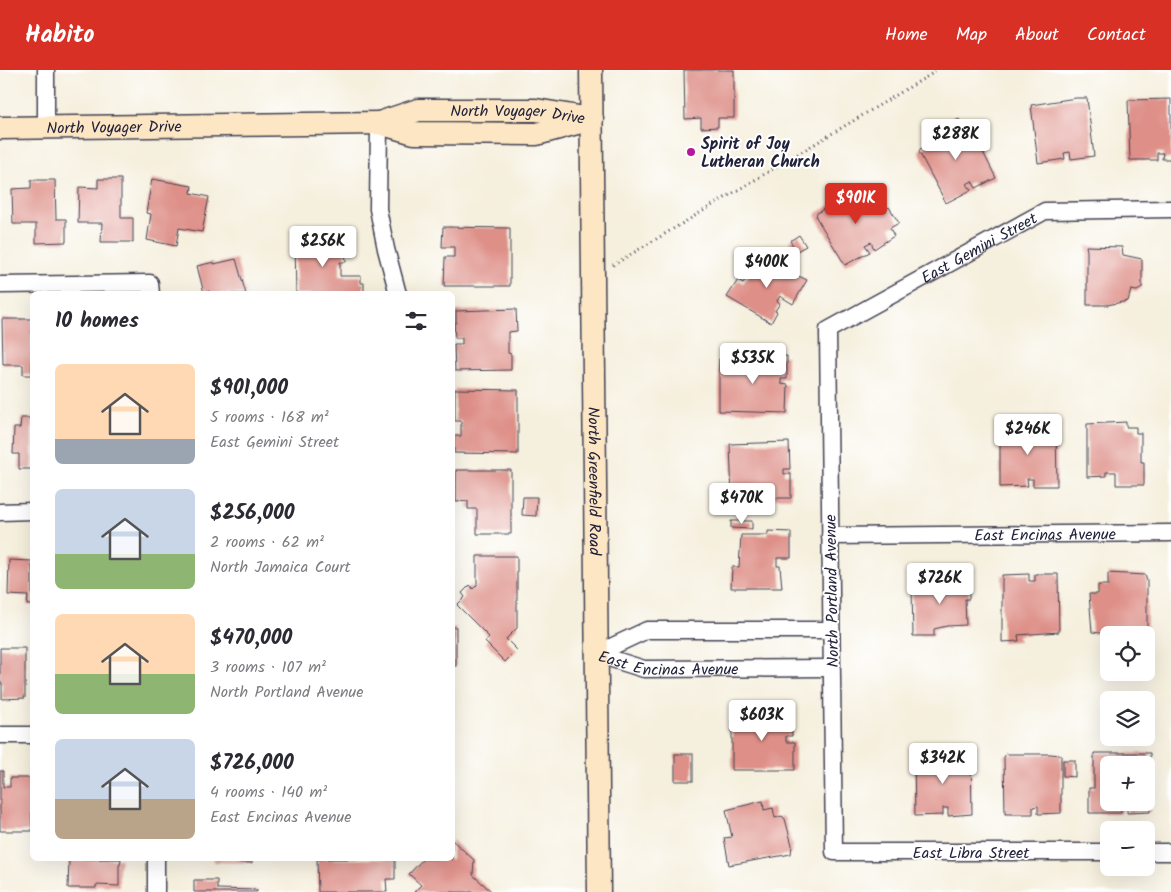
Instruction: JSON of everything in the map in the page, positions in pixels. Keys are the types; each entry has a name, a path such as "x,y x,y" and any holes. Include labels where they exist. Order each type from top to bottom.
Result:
{"main road":[{"name":"North Greenfield Road","path":"592,70 592,278 599,892"},
{"name":"North Voyager Drive","path":"0,128 379,123 418,110 536,110 592,119"}],"street":[{"path":"46,70 46,127"},
{"path":"379,123 378,209 397,291"},
{"name":"East Gemini Street","path":"828,330 1045,210 1171,209"},
{"path":"0,285 150,288"},
{"name":"North Portland Avenue","path":"828,330 834,852"},
{"path":"0,512 30,511"},
{"name":"East Encinas Avenue","path":"830,536 1171,533"},
{"name":"East Encinas Avenue","path":"596,654 647,630 831,630"},
{"name":"East Encinas Avenue","path":"596,654 644,669 831,668"},
{"path":"0,735 30,735"},
{"name":"East Libra Street","path":"834,852 1100,852"},
{"path":"1155,852 1171,852"},
{"path":"156,861 156,892"}],"path":[{"path":"592,278 938,70"}],"building":[{"path":"684,70 734,70 734,118 718,118 718,127 701,128 701,118 685,119"},
{"path":"1087,98 1094,156 1071,159 1070,152 1064,153 1065,159 1038,163 1031,105"},
{"path":"1171,99 1171,159 1162,159 1163,153 1157,153 1157,160 1130,160 1128,100"},
{"path":"959,119 964,128 970,126 996,178 976,188 972,181 967,184 971,190 946,203 919,152 920,149 929,145 925,137"},
{"path":"98,179 121,179 121,218 133,218 133,242 101,242 102,223 78,223 79,187 98,188"},
{"path":"152,179 192,186 191,193 209,197 202,232 179,228 176,246 147,240 151,214 146,213"},
{"path":"31,180 55,180 56,219 66,219 66,242 36,243 36,224 13,224 12,189 31,188"},
{"path":"865,188 880,213 889,207 899,223 890,228 894,236 874,249 871,242 865,245 870,252 845,265 816,217 817,213 854,191 859,192"},
{"path":"443,227 510,228 510,286 444,286 445,257 454,257 454,247 442,247"},
{"path":"799,235 806,246 797,251 790,241"},
{"path":"341,238 341,249 345,249 346,262 340,262 340,276 361,276 361,283 364,283 364,291 296,291 295,239"},
{"path":"1086,246 1122,247 1123,255 1142,259 1142,288 1137,291 1131,290 1128,301 1107,305 1087,305"},
{"path":"763,257 807,280 793,304 780,296 777,301 780,303 775,311 777,312 771,323 727,297 738,280 743,283"},
{"path":"236,259 245,291 203,291 197,266 214,262 214,264"},
{"path":"516,309 517,331 508,332 508,353 511,354 511,370 455,371 455,344 462,344 462,338 455,338 456,311"},
{"path":"2,319 30,319 30,375 23,375 23,365 3,365"},
{"path":"787,356 787,379 781,379 781,384 788,385 787,413 719,411 719,359"},
{"path":"455,389 518,390 518,454 455,453 455,436 461,436 461,421 455,421"},
{"path":"21,418 30,418 30,469 19,469 19,454 13,454 14,428 20,428"},
{"path":"1126,422 1126,427 1136,427 1136,433 1141,433 1141,462 1144,462 1144,485 1116,485 1116,472 1106,472 1106,476 1087,477 1087,424"},
{"path":"1045,426 1056,428 1057,486 1033,486 1033,479 1027,479 1028,486 1000,487 1000,430 1002,427"},
{"path":"789,442 790,469 784,469 784,474 791,474 791,498 732,498 730,444"},
{"path":"456,470 511,470 511,534 477,534 477,509 468,509 468,501 456,502"},
{"path":"523,497 537,497 536,516 522,515"},
{"path":"731,521 752,521 752,529 731,528"},
{"path":"768,531 791,532 791,558 777,558 777,566 780,566 782,588 731,588 732,567 739,567 741,535 768,535"},
{"path":"477,556 517,556 517,628 506,639 517,650 505,662 485,642 489,637 457,605 465,597 462,593 470,585 473,589 477,585"},
{"path":"9,560 30,561 30,605 27,605 28,596 8,595"},
{"path":"1108,573 1145,575 1147,581 1147,626 1100,626 1100,633 1092,632 1089,594 1098,594 1098,585 1108,585"},
{"path":"1029,574 1029,581 1035,581 1035,574 1058,574 1059,632 1018,635 1019,641 1002,642 1002,575"},
{"path":"940,575 969,576 969,599 965,599 966,625 934,629 934,636 913,636 912,588 926,585 934,588 934,591 939,591"},
{"path":"455,627 456,627 455,666"},
{"path":"0,648 25,648 25,698 2,699"},
{"path":"791,713 792,736 786,736 786,742 795,742 795,770 732,770 732,714"},
{"path":"1094,753 1150,753 1150,756 1100,756 1100,811 1121,811 1121,813 1089,813 1089,788 1094,788"},
{"path":"675,754 693,754 693,781 675,781"},
{"path":"960,754 971,756 972,814 948,816 948,808 943,808 943,815 915,816 914,757"},
{"path":"1006,754 1061,755 1061,813 1038,814 1038,806 1033,807 1033,814 1005,814 1004,757"},
{"path":"1063,760 1075,760 1075,777 1063,776"},
{"path":"0,771 3,771 3,787 10,787 10,778 30,778 30,831 0,831"},
{"path":"763,801 764,810 773,808 775,818 782,816 785,819 792,845 791,854 729,865 724,838 732,837 726,810"},
{"path":"1127,811 1150,811 1150,812 1127,813"},
{"path":"455,843 474,860 473,875 492,892 414,892 421,885 409,874 421,861 455,861"},
{"path":"69,861 121,861 119,886 96,885 96,888 68,888"},
{"path":"252,861 252,863 214,862"},
{"path":"317,861 395,861 395,879 386,879 387,892 318,892"},
{"path":"194,880 217,880 217,889 257,890 257,892 194,892"}],"place":[{"name":"Spirit of Joy Lutheran Church","path":"691,152"}]}
